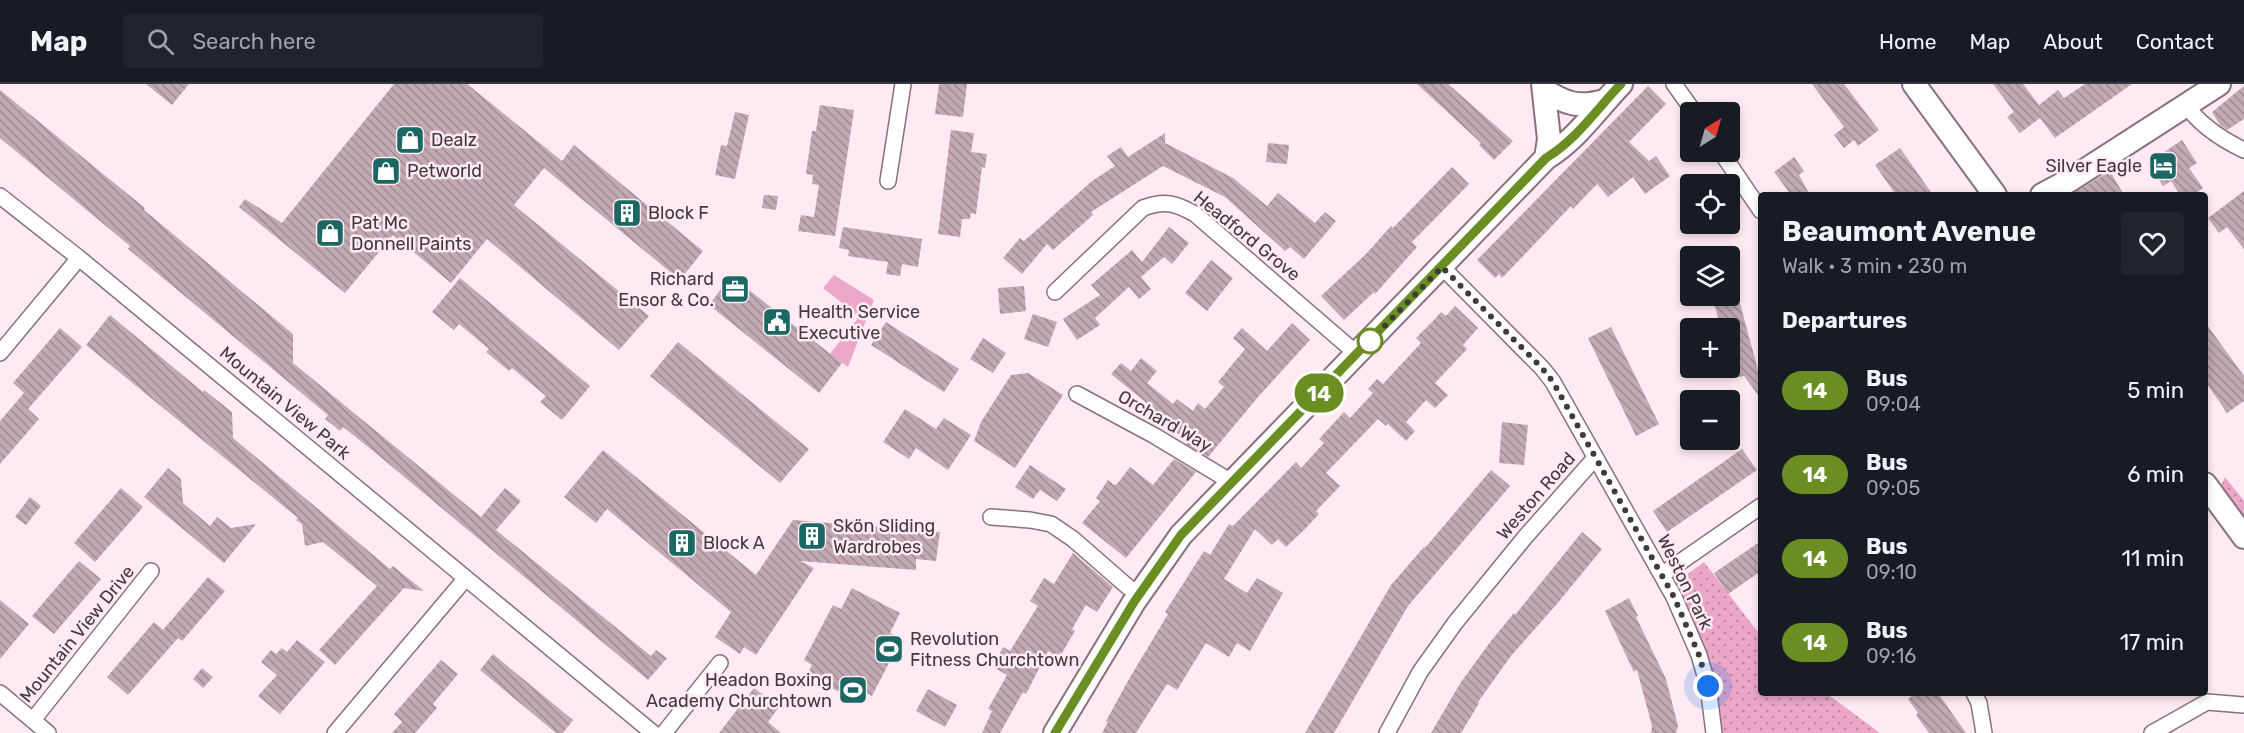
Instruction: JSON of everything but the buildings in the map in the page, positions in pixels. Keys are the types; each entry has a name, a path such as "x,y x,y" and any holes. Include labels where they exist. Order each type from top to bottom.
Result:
{"street":[{"path":"888,181 903,84"},
{"path":"1055,733 1140,594 1181,535 1546,158 1564,146 1592,119 1604,101 1621,84"},
{"path":"1674,84 1687,102"},
{"path":"1914,84 1993,192"},
{"path":"2064,188 2219,84"},
{"path":"1544,87 1569,104 1588,106 1604,101"},
{"path":"1544,87 1549,139 1546,158"},
{"path":"2186,105 2210,129 2244,150"},
{"path":"1728,162 1758,208"},
{"name":"Mountain View Park","path":"0,196 79,258 653,733"},
{"name":"Headford Grove","path":"1054,292 1143,208 1158,202 1176,204 1195,214 1357,354"},
{"path":"0,353 79,258"},
{"name":"Weston Road","path":"1387,733 1420,672 1455,623 1526,536 1595,458 1553,382 1542,368 1442,267"},
{"name":"Orchard Way","path":"1077,394 1155,436 1233,483"},
{"name":"Weston Park","path":"1595,458 1662,574 1699,655 1708,686 1714,733"},
{"path":"2208,488 2244,537"},
{"path":"1662,574 1758,508"},
{"path":"991,517 1051,524 1073,539 1128,587 1140,594"},
{"name":"Mountain View Drive","path":"33,720 151,571"},
{"path":"335,733 466,578"},
{"path":"664,733 720,663"},
{"name":"Mountain View Drive","path":"0,693 48,733"},
{"path":"1976,696 1979,703 1984,733"},
{"path":"2152,733 2207,702 2244,705"}],"shaded area":[{"path":"834,275 874,300 848,367 830,354 858,318 823,288"},
{"path":"2225,477 2244,501 2244,518 2221,486"},
{"path":"1704,562 1758,632 1758,696 1830,696 1880,733 1722,733 1714,680 1674,584"}],"bus line":[{"name":"14","path":"1055,733 1134,602 1181,535 1546,158 1564,146 1592,119 1604,101 1621,84"}],"place":[{"name":"Dealz","path":"410,140"},
{"name":"Silver Eagle","path":"2163,166"},
{"name":"Petworld","path":"386,171"},
{"name":"Block F","path":"627,213"},
{"name":"Pat Mc Donnell Paints","path":"330,233"},
{"name":"Richard Ensor & Co.","path":"735,289"},
{"name":"Health Service Executive","path":"777,322"},
{"name":"Skön Sliding Wardrobes","path":"812,536"},
{"name":"Block A","path":"682,543"},
{"name":"Revolution Fitness Churchtown","path":"889,649"},
{"name":"Headon Boxing Academy Churchtown","path":"853,690"}],"route":[{"path":"1370,341 1442,267 1542,368 1553,382 1662,574 1699,655 1708,686"}]}
